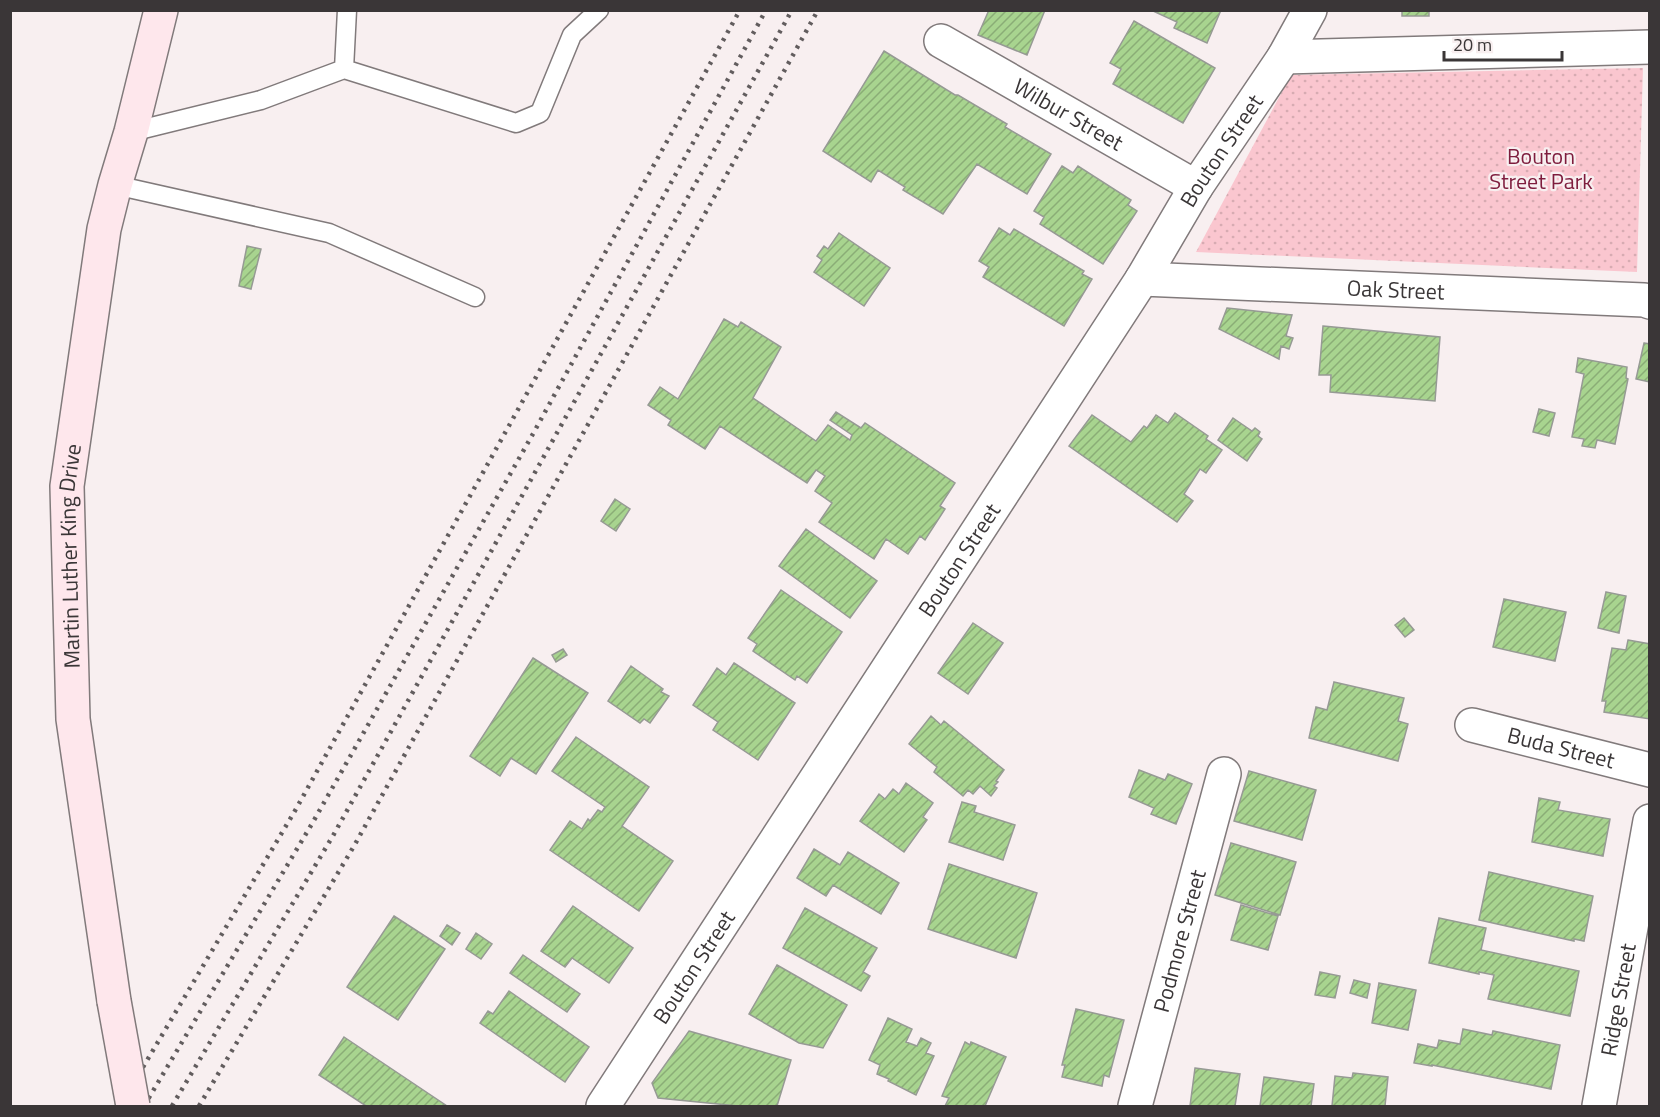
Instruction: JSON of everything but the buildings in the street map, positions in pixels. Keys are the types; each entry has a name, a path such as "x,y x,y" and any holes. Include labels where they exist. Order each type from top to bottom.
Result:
{"main road":[{"name":"Martin Luther King Drive","path":"133,1107 114,1001 73,719 67,486 104,229 131,132 160,10"}],"street":[{"name":"Bouton Street","path":"603,1107 1142,279 1196,187 1284,57 1310,10"},
{"name":"Wilbur Street","path":"941,41 1196,187"},
{"path":"1284,57 1650,47"},
{"name":"Oak Street","path":"1142,279 1650,302"},
{"name":"Buda Street","path":"1472,725 1650,770"},
{"name":"Podmore Street","path":"1135,1107 1224,774"},
{"name":"Ridge Street","path":"1599,1107 1650,821"}],"lane":[{"path":"344,69 347,10"},
{"path":"131,132 261,100 344,69 516,123 540,113 572,35 599,10"},
{"path":"115,185 329,233 475,297"}],"green space":[{"name":"Bouton Street Park","path":"1643,68 1637,272 1196,252 1291,75"}],"railway":[{"path":"120,1106 296,809 740,10"},
{"path":"144,1106 313,822 534,432 766,10"},
{"path":"172,1106 334,834 792,10"},
{"path":"199,1106 354,846 818,10"}]}
